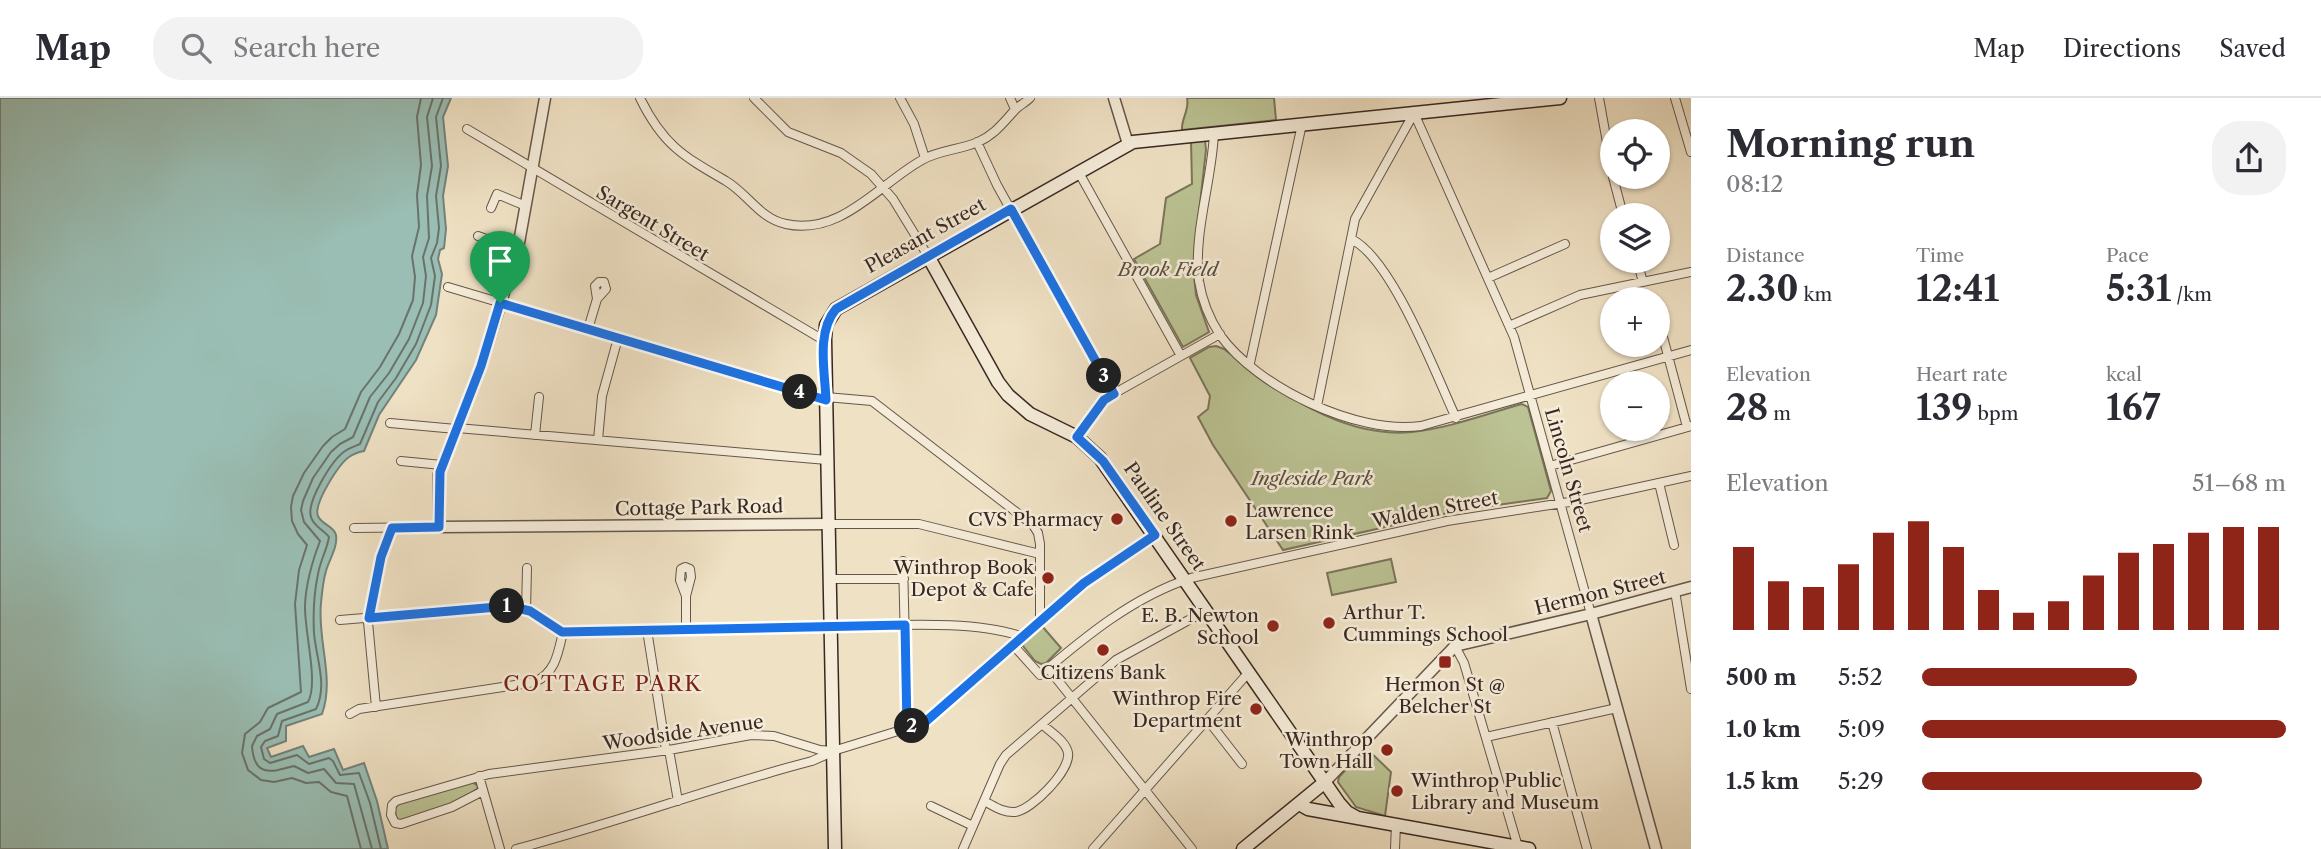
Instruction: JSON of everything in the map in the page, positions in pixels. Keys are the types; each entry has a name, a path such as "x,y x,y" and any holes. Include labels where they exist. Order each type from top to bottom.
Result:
{"main road":[{"name":"Pleasant Street","path":"835,849 825,341 827,323 838,308 1128,144 1560,98"},
{"name":"Pauline Street","path":"928,256 1005,392 1033,416 1077,437 1103,461 1343,808 1356,817"},
{"path":"1243,849 1325,782"},
{"path":"1299,804 1308,809 1396,824 1458,842 1524,848"}],"street":[{"path":"439,527 439,478 442,465 481,366 518,250 545,98"},
{"path":"640,98 658,129 676,149 695,164 735,187 775,221 797,226 825,222 853,209 925,158 977,142 998,130 1015,109 1030,98"},
{"path":"754,98 788,132 850,158 884,188 928,256"},
{"path":"900,98 916,129 925,158"},
{"path":"1010,98 1015,109"},
{"path":"1114,98 1128,144"},
{"path":"1599,98 1603,119"},
{"path":"1675,98 1691,152"},
{"path":"1317,406 1357,215 1413,113"},
{"name":"Lincoln Street","path":"1413,113 1509,326 1656,849"},
{"path":"1250,363 1302,124"},
{"name":"Sargent Street","path":"467,129 825,341"},
{"path":"1214,133 1198,266 1204,303 1220,334 1250,363 1286,390 1317,406 1349,418 1394,428 1428,425 1669,357 1689,427 1550,466"},
{"path":"977,142 1011,209 1114,394"},
{"path":"1078,171 1181,356"},
{"path":"491,208 498,194 526,206"},
{"path":"478,236 518,250"},
{"path":"1351,239 1375,258 1388,275 1456,418"},
{"path":"1488,278 1565,244"},
{"path":"1509,326 1580,295 1691,272"},
{"path":"1640,273 1643,282"},
{"path":"447,287 826,399 872,401 1032,525 1039,537 1040,621"},
{"path":"587,329 597,299"},
{"path":"1077,437 1104,400 1220,334"},
{"path":"598,440 603,391 618,338"},
{"path":"1670,357 1691,351"},
{"path":"536,435 539,397"},
{"path":"390,422 827,460"},
{"path":"401,461 442,465"},
{"name":"Walden Street","path":"1013,645 1040,675 1106,622 1151,595 1186,580 1456,519 1560,503 1691,476"},
{"path":"1659,483 1674,545"},
{"name":"Cottage Park Road","path":"354,528 919,524 1040,554"},
{"path":"376,706 368,626 381,557 392,528"},
{"name":"Woodside Avenue","path":"483,790 448,809 401,824 395,823 392,817 391,807 396,801 479,776 667,750 759,734 822,751 833,751 924,723 1090,578 1155,535"},
{"path":"903,561 907,728"},
{"path":"526,610 527,568"},
{"path":"829,579 904,579"},
{"name":"Hermon Street","path":"1455,646 1691,587"},
{"path":"1675,591 1691,689"},
{"path":"686,596 686,629"},
{"path":"340,620 505,607 526,610 562,632 905,625 989,628 1006,630 1023,637"},
{"path":"963,849 1003,759 1119,658 1207,610"},
{"path":"647,630 678,801"},
{"path":"350,714 376,706 538,680 547,674 554,664 562,632"},
{"path":"1325,782 1455,646 1464,663 1524,848"},
{"path":"1048,668 1192,849"},
{"path":"1093,849 1249,672"},
{"path":"1486,737 1617,708"},
{"path":"1207,719 1242,764"},
{"path":"1552,722 1587,849"},
{"path":"984,801 1007,812 1024,810 1035,802 1062,772 1068,761 1066,748 1042,724"},
{"path":"516,849 812,761 833,751"},
{"path":"479,776 500,849"},
{"path":"931,806 972,826"},
{"path":"1395,849 1396,824"}],"green space":[{"path":"1187,98 1274,98 1276,120 1182,130"},
{"name":"Brook Field","path":"1205,140 1193,266 1196,295 1209,332 1183,347 1134,259 1160,244 1166,198 1192,184 1191,141"},
{"name":"Ingleside Park","path":"1216,346 1288,395 1335,420 1360,428 1385,432 1426,430 1522,404 1528,407 1551,491 1547,498 1461,510 1283,550 1213,445 1198,417 1208,409 1210,396 1190,358"},
{"path":"1391,559 1396,582 1332,595 1327,573"},
{"path":"1042,626 1061,648 1046,663 1041,664 1035,661 1023,646 1024,641"},
{"path":"1366,748 1391,772 1385,816 1356,807 1338,782 1339,777"},
{"path":"472,782 478,786 477,789 458,802 399,821 396,818 395,809 398,804"}],"water":[{"path":"0,98 451,98 443,117 448,166 443,196 446,229 444,248 440,250 438,259 442,274 436,315 416,360 379,415 364,451 345,461 333,476 319,503 318,516 336,535 335,549 325,575 320,617 326,700 322,714 286,726 286,741 267,748 271,757 303,746 309,757 334,749 343,770 364,763 377,801 388,849 0,849"}],"place":[{"name":"CVS Pharmacy","path":"1117,519"},
{"name":"Lawrence Larsen Rink","path":"1231,521"},
{"name":"Winthrop Book Depot & Cafe","path":"1048,578"},
{"name":"Arthur T. Cummings School","path":"1329,623"},
{"name":"E. B. Newton School","path":"1273,626"},
{"name":"Citizens Bank","path":"1103,650"},
{"name":"Hermon St @ Belcher St","path":"1445,662"},
{"name":"Winthrop Fire Department","path":"1256,709"},
{"name":"Winthrop Town Hall","path":"1387,750"},
{"name":"Winthrop Public Library and Museum","path":"1397,791"}],"district":[{"name":"COTTAGE PARK","path":"603,684"}],"route":[{"path":"1011,209 1114,394 1104,400 1077,437 1103,461 1155,535 1084,583 924,723 907,728 905,625 562,632 530,611 509,606 369,618 381,557 392,528 439,527 440,472 481,366 500,303 826,400 825,331 829,318 836,309 1011,209"}]}
